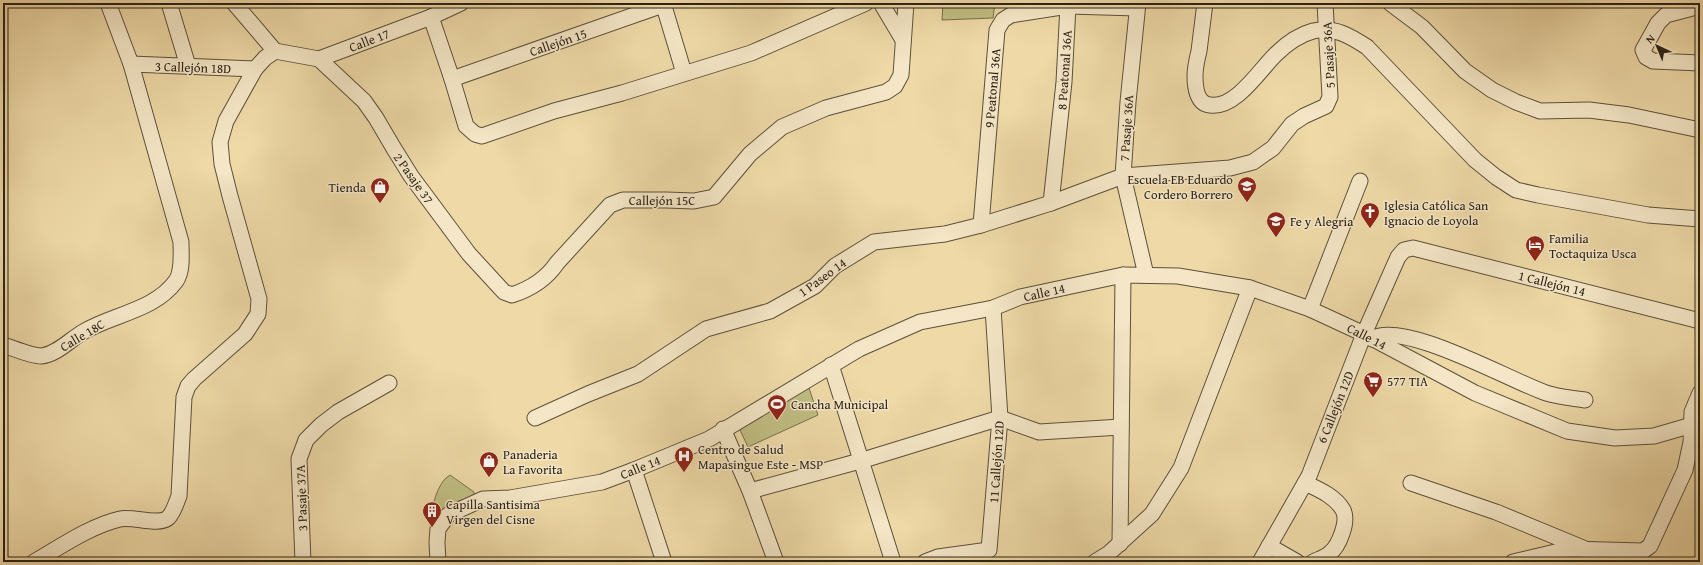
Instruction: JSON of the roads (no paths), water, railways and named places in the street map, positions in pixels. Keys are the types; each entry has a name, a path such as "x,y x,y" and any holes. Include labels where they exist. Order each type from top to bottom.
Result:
{"street":[{"path":"108,3 131,64"},
{"path":"170,3 188,66"},
{"path":"234,3 275,51 319,59"},
{"name":"Calle 17","path":"319,59 431,17 461,3"},
{"path":"431,17 466,126 474,134 482,136 554,111 622,93 751,53 866,3"},
{"path":"880,3 903,40"},
{"name":"Callejón 15C","path":"512,295 521,292 551,272 562,257 610,206 624,200 694,201 714,197 750,154 782,127 826,108 886,92 895,86 901,75 906,3"},
{"name":"9 Peatonal 36A","path":"981,225 997,30 1003,20 1005,3"},
{"path":"1205,3 1195,75 1199,98 1206,105 1216,106 1225,104 1236,97 1275,55 1300,35 1327,29 1340,32 1367,47 1475,160 1496,177 1516,190 1648,216 1700,219"},
{"name":"5 Pasaje 36A","path":"1123,176 1230,168 1253,162 1273,148 1292,124 1304,116 1326,106 1330,96 1325,3"},
{"path":"1390,3 1422,27 1465,71 1492,90 1516,102 1540,111 1589,110 1629,115 1700,130"},
{"path":"663,4 684,73"},
{"name":"Callejón 15","path":"452,79 663,4"},
{"path":"1003,20 1011,14 1068,6 1136,5"},
{"name":"7 Pasaje 36A","path":"1136,5 1123,176 1146,274"},
{"name":"8 Peatonal 36A","path":"1051,203 1064,82 1068,6"},
{"path":"1700,6 1666,15 1658,23 1643,50 1646,56 1653,60 1700,63"},
{"path":"34,562 89,531 120,519 138,519 158,522 168,518 174,509 179,496 184,396 188,386 245,334 258,314 259,299 222,164 220,142 226,121 255,69 265,58 275,51"},
{"name":"2 Pasaje 37","path":"319,59 364,101 411,176 469,254 504,292 512,295"},
{"name":"3 Callejón 18D","path":"131,64 255,69"},
{"name":"Calle 18C","path":"3,345 41,356 57,350 82,332 101,322 144,307 164,293 176,280 181,263 181,242 131,64"},
{"name":"1 Paseo 14","path":"535,418 588,394 638,374 706,329 770,311 815,286 836,266 874,242 945,234 981,225 1051,203 1123,176"},
{"path":"1310,309 1360,181"},
{"name":"1 Callejón 14","path":"1404,250 1413,248 1700,321"},
{"name":"6 Callejón 12D","path":"1260,562 1304,483 1368,336 1398,257 1404,250"},
{"name":"Calle 14","path":"438,562 438,529 448,515 483,499 510,498 602,482 709,439 723,429 831,365 859,350 920,322 993,308 1020,297 1123,275 1146,274 1178,276 1250,288 1310,309 1368,336 1475,393 1567,431 1615,438 1654,436 1696,422"},
{"path":"1120,544 1123,275"},
{"path":"1095,562 1120,544 1152,514 1181,468 1250,288"},
{"name":"11 Callejón 12D","path":"925,562 938,557 991,556 1000,418 993,308"},
{"path":"1368,336 1382,334 1413,338 1434,344 1547,393 1585,400"},
{"path":"831,365 893,562"},
{"name":"3 Pasaje 37A","path":"303,562 299,459 306,440 321,425 338,412 389,383"},
{"path":"1513,562 1568,549 1643,551 1650,546 1685,470 1696,422 1692,412 1700,393"},
{"path":"750,491 860,461 1000,418 1039,432 1121,427"},
{"path":"723,429 750,491 776,562"},
{"path":"634,470 664,562"},
{"path":"1304,483 1326,493 1343,510 1345,521 1342,533 1331,553 1313,562"},
{"path":"1411,483 1496,512 1587,550"},
{"path":"1269,546 1297,562"}],"place":[{"name":"Escuela EB Eduardo Cordero Borrero","path":"1247,203"},
{"name":"Tienda","path":"380,204"},
{"name":"Iglesia Católica San Ignacio de Loyola","path":"1370,229"},
{"name":"Fe y Alegria","path":"1276,238"},
{"name":"Familia Toctaquiza Usca","path":"1535,262"},
{"name":"577 TIA","path":"1373,398"},
{"name":"Cancha Municipal","path":"777,421"},
{"name":"Centro de Salud Mapasingue Este - MSP","path":"684,473"},
{"name":"Panaderia La Favorita","path":"489,478"},
{"name":"Capilla Santisima Virgen del Cisne","path":"432,528"}]}
